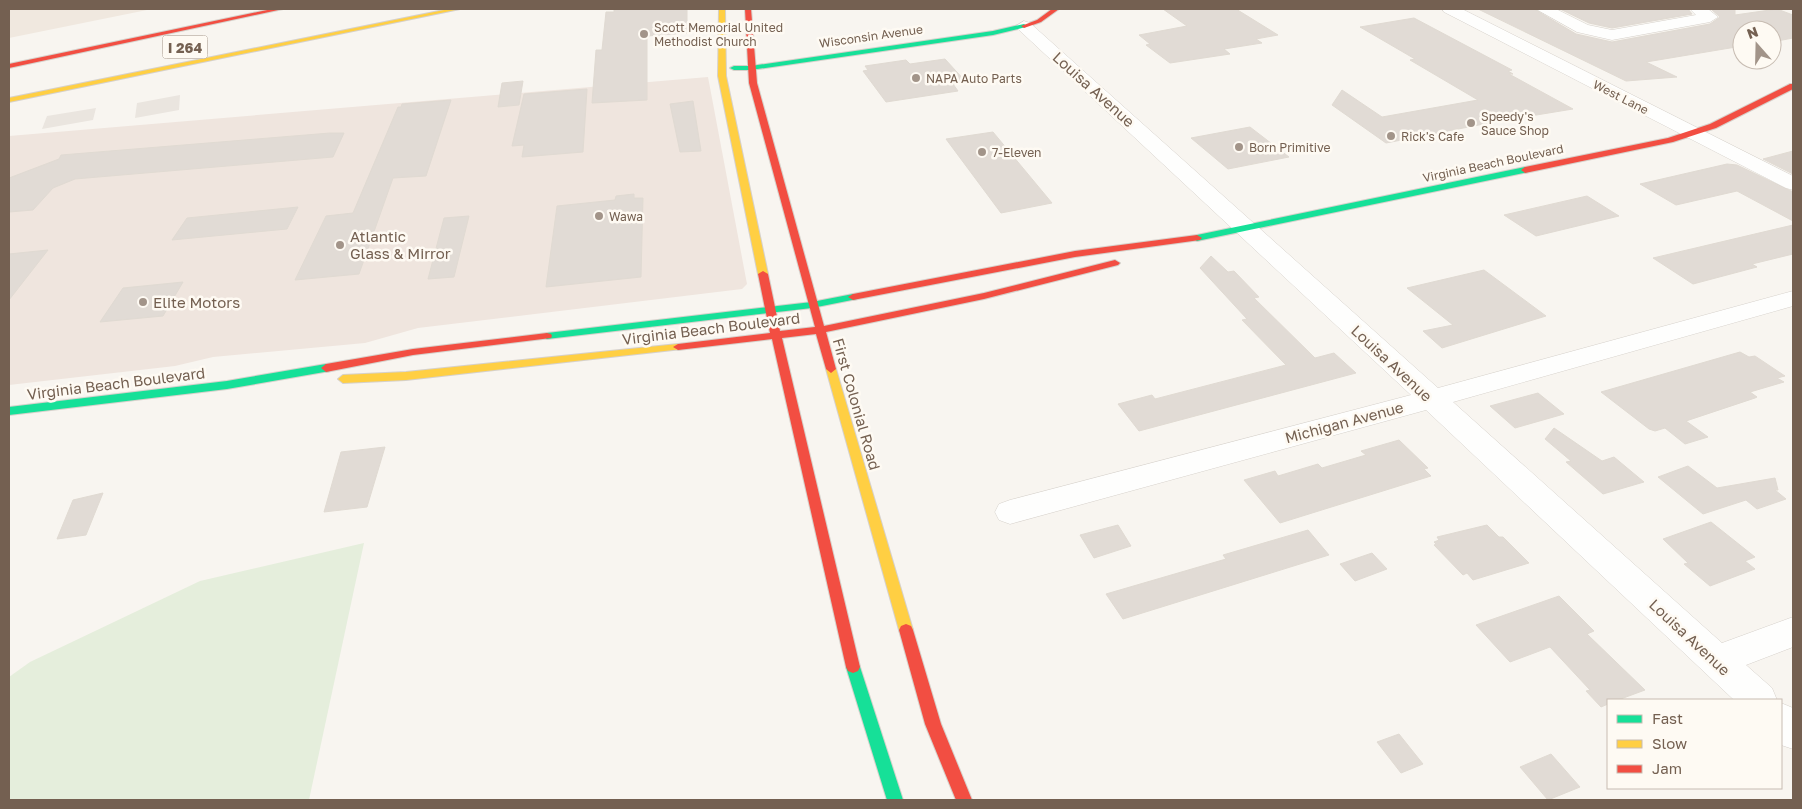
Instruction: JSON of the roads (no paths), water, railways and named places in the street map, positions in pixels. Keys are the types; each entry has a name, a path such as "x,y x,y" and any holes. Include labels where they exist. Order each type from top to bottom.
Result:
{"main road":[{"name":"I 264","path":"9,66 280,9"},
{"path":"9,100 456,9"},
{"path":"722,9 722,68 776,336 856,678 895,800"},
{"name":"First Colonial Road","path":"748,9 751,68 812,305 933,724 964,800"},
{"name":"Wisconsin Avenue","path":"722,68 751,68 993,33 1039,21 1056,9"},
{"path":"9,54 74,40"},
{"name":"Virginia Beach Boulevard","path":"9,411 227,385 431,350 771,311 812,305 1075,254 1189,240 1651,144 1692,133 1740,114 1793,86"},
{"name":"Virginia Beach Boulevard","path":"227,385 406,376 820,330 956,302 1089,271 1189,240"}],"street":[{"name":"West Lane","path":"1450,9 1793,184"},
{"path":"1544,9 1583,29 1612,35 1710,17 1698,9"},
{"name":"Louisa Avenue","path":"1024,26 1248,228 1758,699"},
{"name":"Michigan Avenue","path":"1010,512 1431,399 1793,298"},
{"path":"1716,661 1793,632"},
{"path":"1782,721 1793,732"}],"place":[{"name":"Scott Memorial United Methodist Church","path":"644,34"},
{"name":"NAPA Auto Parts","path":"916,78"},
{"name":"Speedy's Sauce Shop","path":"1471,123"},
{"name":"Rick's Cafe","path":"1391,136"},
{"name":"Born Primitive","path":"1239,147"},
{"name":"7-Eleven","path":"982,152"},
{"name":"Wawa","path":"599,216"},
{"name":"Atlantic Glass & Mirror","path":"340,245"},
{"name":"Elite Motors","path":"143,302"}]}
